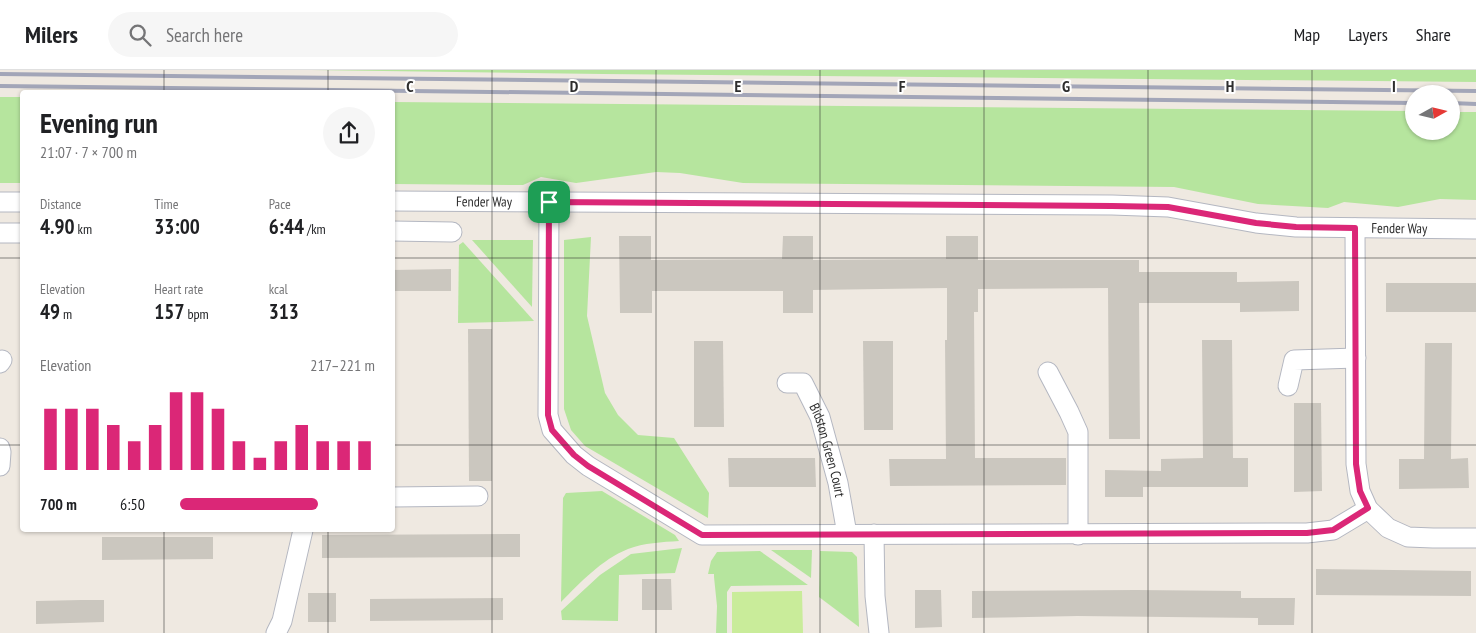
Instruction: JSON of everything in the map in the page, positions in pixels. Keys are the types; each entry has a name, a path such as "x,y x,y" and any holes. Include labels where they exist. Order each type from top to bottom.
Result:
{"street":[{"name":"Fender Way","path":"395,201 1168,207 1256,223 1296,227 1476,229"},
{"path":"0,202 20,202"},
{"path":"549,202 548,415 552,430 574,455 588,466 702,535 1307,533 1333,530 1368,508"},
{"path":"1355,228 1356,464 1360,491 1368,508 1388,528 1408,537 1476,538"},
{"path":"395,231 452,232"},
{"path":"0,233 20,233"},
{"path":"1288,386 1294,360 1356,358"},
{"path":"1048,372 1078,432 1078,535"},
{"name":"Bidston Green Court","path":"787,383 803,383 820,417 838,483 847,534"},
{"path":"0,448 0,466"},
{"path":"395,497 478,496"},
{"path":"276,633 282,621 303,532"},
{"path":"874,534 875,596 878,633"}],"green space":[{"path":"311,70 1476,70 1476,82 603,74"},
{"path":"0,97 20,97 20,183 0,183"},
{"path":"395,102 1405,111 1405,140 1460,140 1460,112 1476,112 1476,200 1440,199 1398,207 1344,202 1328,208 1258,204 1174,187 743,183 680,173 656,172 576,183 541,177 523,185 395,184"},
{"path":"591,237 587,316 605,393 618,415 638,435 674,438 709,493 708,518 585,446 571,430 564,409 564,240"},
{"path":"472,240 533,240 532,307"},
{"path":"463,242 534,321 458,323 459,245"},
{"path":"602,491 675,535 679,541 640,545 618,554 592,572 561,602 563,498 566,493"},
{"path":"682,548 675,573 619,575 618,621 562,620 561,611 600,575 631,554"},
{"path":"771,550 812,550 811,578"},
{"path":"760,551 808,585 731,586 727,592 727,633 716,633 717,606 714,574 708,574 711,561 717,552"},
{"path":"820,551 852,552 857,557 859,627 819,597"},
{"path":"802,591 803,633 732,633 732,592"}],"building":[{"path":"619,236 651,236 651,260 782,259 783,236 813,236 813,260 946,259 946,236 978,236 978,260 1139,260 1139,272 1237,272 1237,282 1299,281 1299,311 1240,312 1240,303 1139,303 1140,439 1109,439 1108,288 978,289 978,312 974,312 975,458 1066,458 1066,485 890,486 889,459 946,459 945,340 947,340 947,288 813,290 813,313 783,313 783,291 652,291 652,313 620,313"},
{"path":"451,269 451,291 395,291 395,270"},
{"path":"1386,283 1476,283 1476,312 1386,312"},
{"path":"468,329 492,329 492,481 469,481"},
{"path":"1202,340 1232,340 1233,458 1248,458 1248,487 1143,487 1143,497 1105,497 1105,470 1161,471 1161,459 1203,458"},
{"path":"694,341 723,341 724,427 694,427"},
{"path":"863,341 893,341 893,430 864,430"},
{"path":"1425,343 1452,343 1451,459 1468,458 1469,488 1399,489 1399,459 1424,459"},
{"path":"1294,403 1321,403 1322,491 1294,492"},
{"path":"728,458 815,458 816,487 729,487"},
{"path":"520,534 520,557 322,558 322,535"},
{"path":"102,537 213,537 213,559 102,560"},
{"path":"1316,569 1471,571 1471,596 1316,595"},
{"path":"642,579 671,579 672,610 642,610"},
{"path":"915,590 941,590 942,627 915,628"},
{"path":"972,591 1241,591 1241,598 1295,598 1294,625 1258,625 1258,618 1078,616 972,618"},
{"path":"308,593 336,593 336,622 308,622"},
{"path":"503,598 503,620 370,621 370,599"},
{"path":"104,600 104,622 36,624 36,601"}],"railway":[{"path":"0,74 1476,91"},
{"path":"0,86 333,90"},
{"path":"395,91 1405,103"},
{"path":"1460,103 1476,104"}],"route":[{"path":"549,202 1168,207 1256,223 1296,227 1355,228 1356,464 1360,491 1368,508 1333,530 1307,533 702,535 588,466 574,455 552,430 548,415 549,202"}]}
